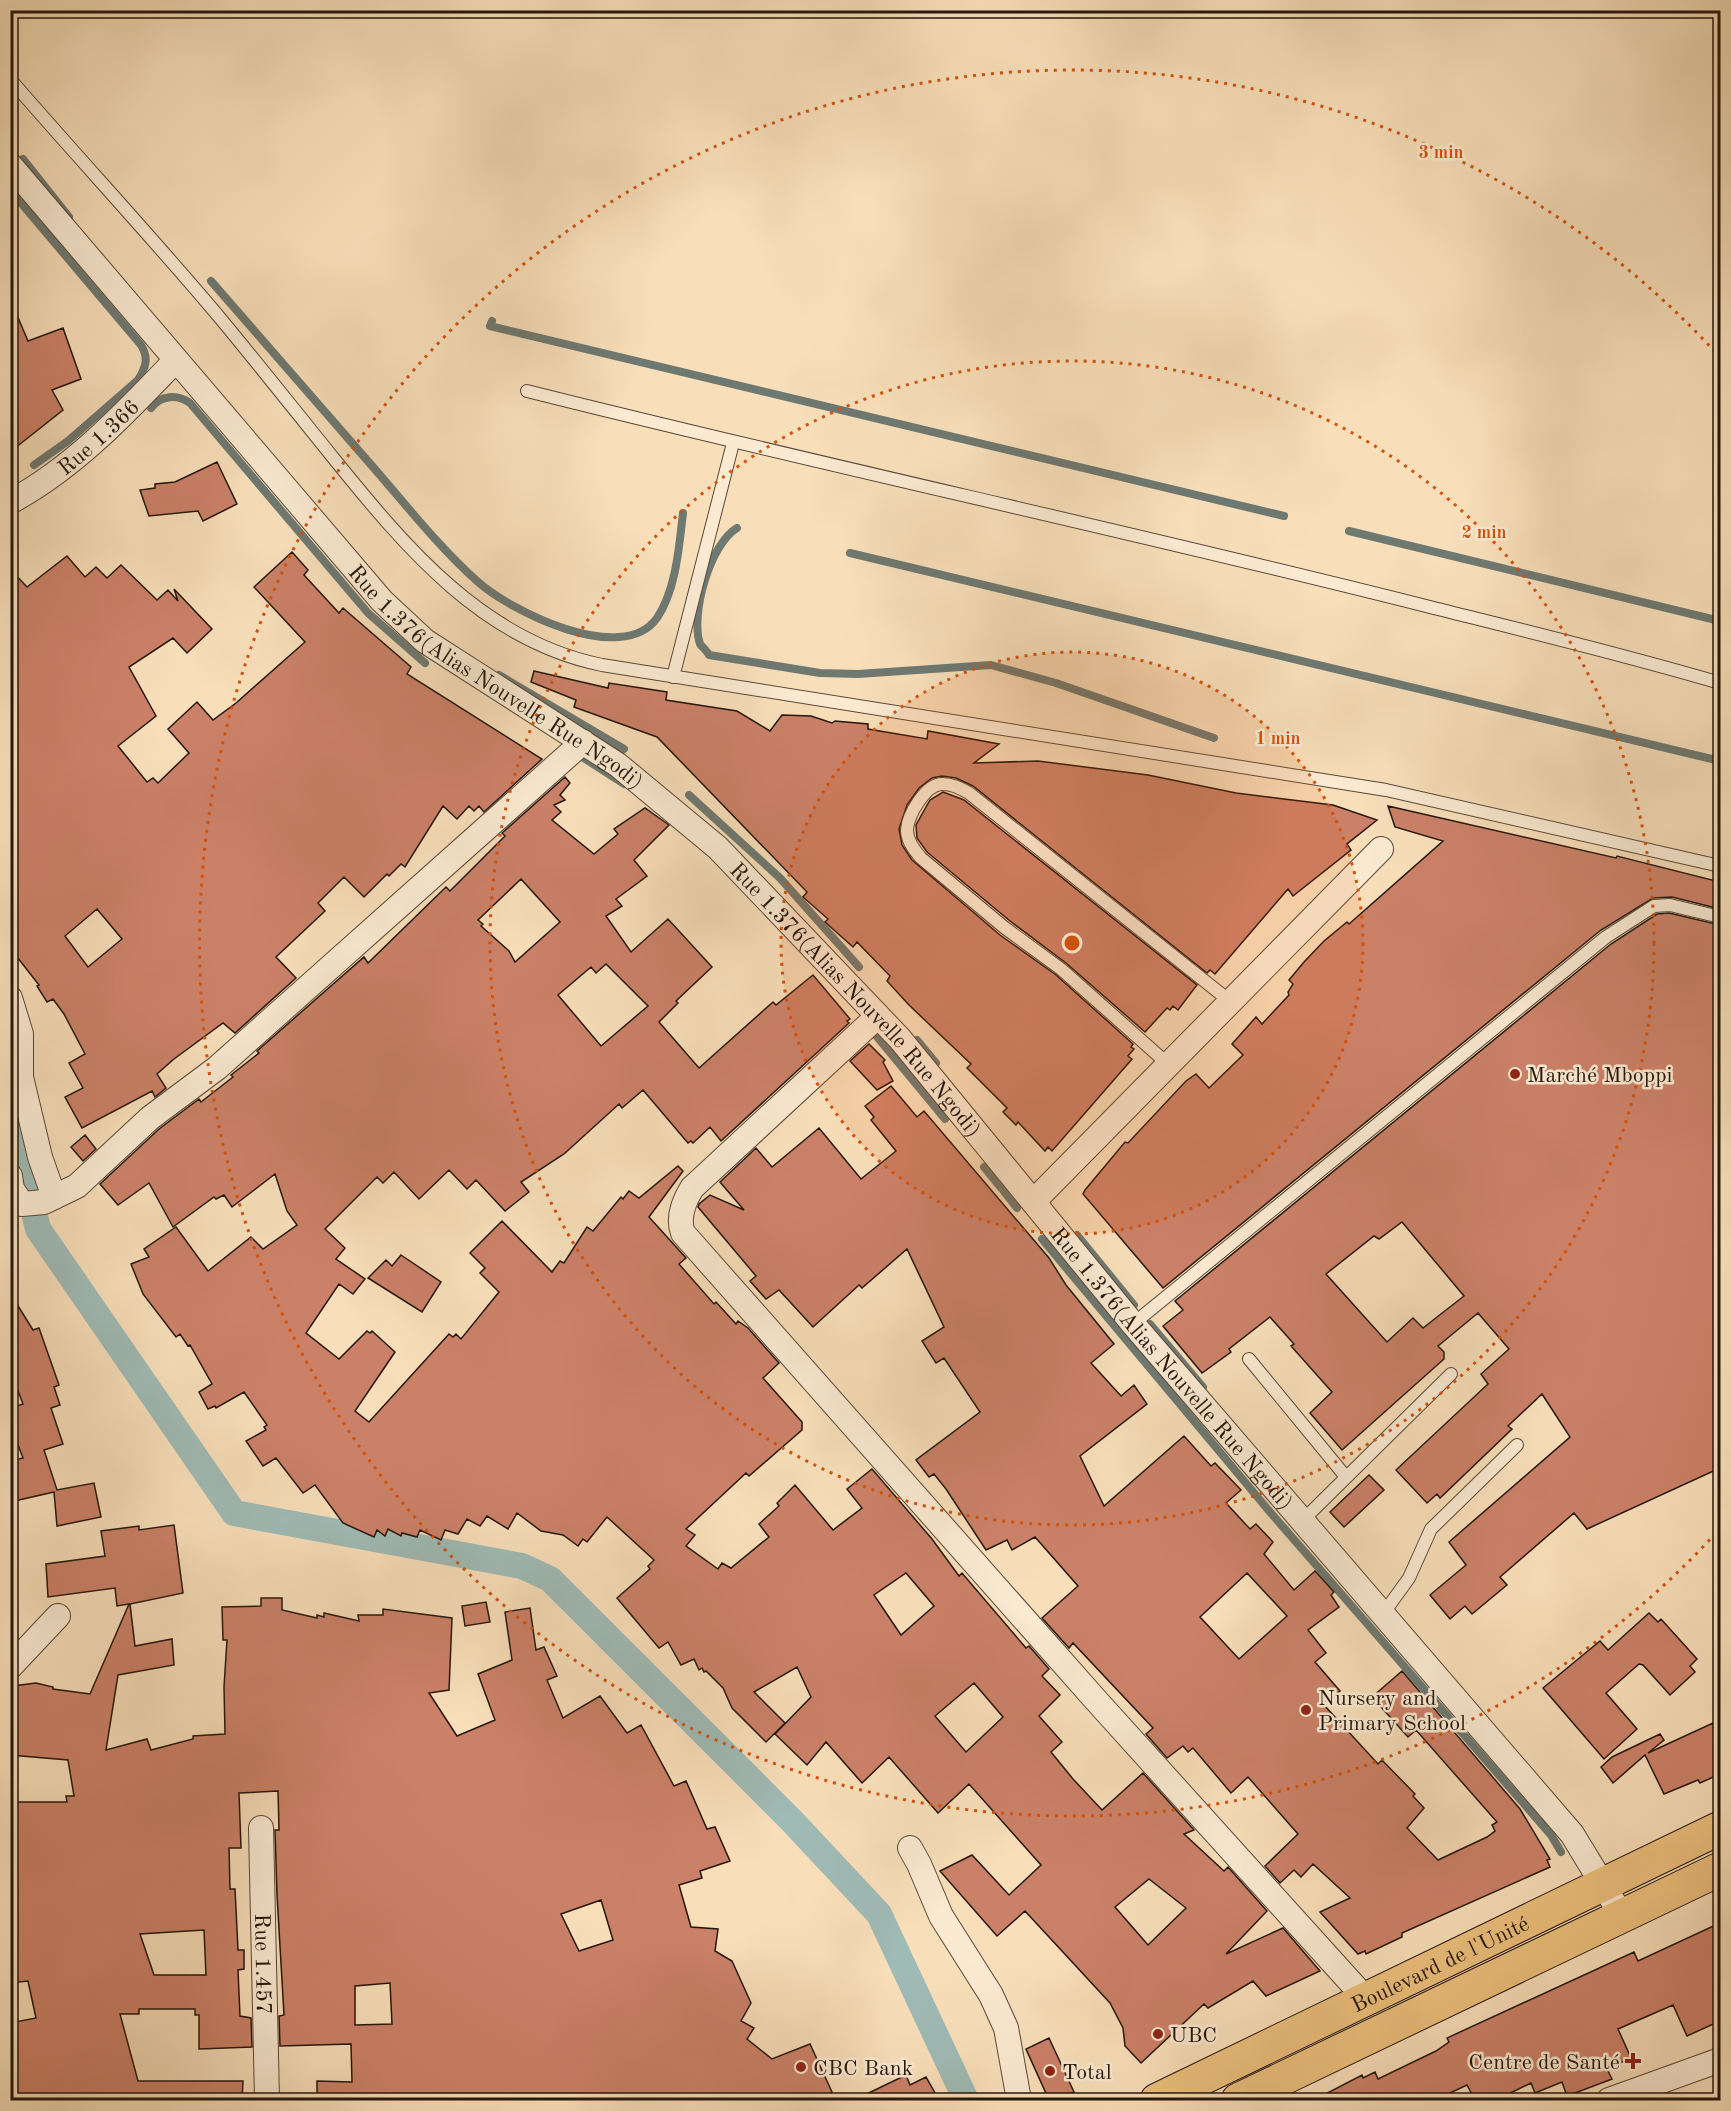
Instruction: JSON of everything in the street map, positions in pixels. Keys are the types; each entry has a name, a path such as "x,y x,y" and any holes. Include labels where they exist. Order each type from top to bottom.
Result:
{"main road":[{"name":"Boulevard de l'Unité","path":"1157,2100 1720,1828"},
{"name":"Boulevard de l'Unité","path":"1238,2100 1720,1869"}],"street":[{"name":"Rue 1.376(Alias Nouvelle Rue Ngodi)","path":"10,165 382,601 425,641 618,765 718,848 878,1016 1034,1201 1133,1324 1572,1834 1604,1883 1622,1916"},
{"name":"Rue 1.366","path":"10,502 57,473 138,399 175,361"},
{"path":"10,1176 12,1189 40,1201 77,1186 150,1118 217,1068 583,742"},
{"path":"1034,1201 1381,849"},
{"path":"10,998 21,1034 23,1088 40,1157 40,1201"},
{"path":"878,1016 692,1188 686,1198 680,1223 684,1233 1094,1698 1365,1998"},
{"path":"10,1667 58,1616"},
{"name":"Rue 1.457","path":"261,1828 267,2100"},
{"path":"910,1848 941,1916 990,1995 1006,2028 1019,2100"},
{"path":"1609,2100 1720,2060"}],"lane":[{"path":"10,80 220,317 421,562 492,619 529,641 574,660 1386,790 1720,866"},
{"path":"527,391 733,442 1283,570 1645,661 1720,683"},
{"path":"673,677 733,442"},
{"path":"1169,1065 1061,969 1005,928 921,858 911,847 907,830 909,820 924,794 940,784 955,785 969,793 1231,1002"},
{"path":"1133,1324 1606,937 1654,906 1670,905 1720,917"},
{"path":"1249,1359 1346,1477"},
{"path":"1302,1521 1451,1374"},
{"path":"1383,1614 1409,1578 1431,1529 1517,1445"}],"building":[{"path":"11,301 28,341 63,328 81,379 52,390 63,410 10,452"},
{"path":"217,462 237,504 203,521 198,511 149,516 140,490 155,488 155,484 175,482"},
{"path":"292,552 308,570 304,575 339,613 343,608 411,667 407,674 542,759 484,812 479,806 474,811 469,806 457,819 443,806 405,867 401,864 389,876 387,874 364,897 344,877 318,903 325,911 276,957 296,978 235,1033 223,1023 174,1059 157,1074 166,1088 155,1097 152,1091 82,1128 65,1097 83,1088 69,1063 85,1054 64,1014 53,999 47,1002 37,986 39,985 10,948 10,569 27,587 67,556 85,577 96,567 107,578 121,565 157,600 168,590 178,601 174,589 212,629 187,653 173,638 129,667 156,716 118,746 147,782 153,778 158,783 189,753 168,729 197,702 213,720 236,703 305,642 254,587","holes":["97,909 122,939 88,967 65,936"]},
{"path":"534,671 608,688 609,683 667,692 666,700 737,711 770,731 782,715 811,716 832,723 835,721 868,724 868,729 927,739 928,731 999,744 974,763 1038,761 1148,775 1236,793 1333,805 1377,820 1347,844 1351,850 1293,896 1288,889 1215,974 1210,970 1207,973 973,786 956,778 942,776 932,778 919,788 907,805 899,829 902,845 912,860 1000,935 1056,975 1133,1044 1131,1047 1134,1049 1128,1056 1132,1059 1052,1151 1048,1147 1045,1151 1018,1122 1016,1125 1003,1112 1007,1108 967,1068 971,1064 909,1005 887,981 890,976 857,942 853,947 825,922 828,919 803,897 807,892 657,737 574,707 576,700 531,682"},
{"path":"565,777 570,783 560,795 565,800 554,805 561,812 552,820 594,854 618,834 614,829 645,808 669,825 634,860 647,876 616,899 622,906 606,916 631,952 668,919 712,967 676,1001 678,1003 659,1022 699,1068 773,1002 776,1005 813,975 850,1019 847,1021 849,1023 721,1141 710,1127 693,1143 691,1141 688,1143 643,1090 622,1108 619,1104 564,1154 521,1182 529,1192 505,1211 476,1180 467,1189 449,1170 419,1199 394,1172 383,1183 377,1177 325,1229 345,1248 336,1259 365,1279 353,1294 339,1284 306,1333 339,1359 367,1331 370,1333 372,1331 395,1352 355,1411 369,1422 449,1334 453,1337 456,1334 461,1339 499,1292 480,1273 485,1268 470,1253 502,1221 552,1272 560,1261 564,1263 587,1227 593,1231 621,1197 623,1199 629,1191 639,1198 678,1166 683,1171 649,1217 686,1258 679,1264 714,1304 716,1302 736,1324 738,1321 748,1328 779,1363 763,1378 802,1422 802,1430 749,1476 746,1473 686,1529 695,1535 686,1546 718,1569 722,1563 731,1568 769,1537 759,1524 779,1506 777,1503 795,1485 833,1530 862,1508 847,1489 872,1469 932,1539 959,1576 962,1573 1026,1648 1029,1646 1049,1669 1042,1676 1060,1695 1039,1716 1062,1742 1051,1752 1073,1779 1102,1810 1143,1773 1194,1830 1184,1834 1224,1871 1228,1867 1267,1911 1226,1954 1283,1928 1320,1971 1266,1996 1253,1981 1208,2008 1204,2004 1141,2063 1125,2046 1123,2028 1110,2003 1025,1911 997,1936 940,1871 972,1855 1009,1895 1041,1865 969,1784 938,1813 889,1757 862,1783 826,1742 807,1765 775,1734 811,1697 797,1667 754,1692 785,1723 766,1742 732,1708 723,1688 702,1668 699,1670 694,1659 681,1665 668,1642 659,1648 617,1598 650,1569 648,1566 654,1560 607,1517 587,1542 583,1539 578,1546 563,1535 541,1531 517,1513 508,1529 487,1516 480,1526 467,1519 458,1534 445,1530 441,1540 420,1530 417,1537 402,1533 401,1536 388,1529 385,1536 377,1530 374,1537 343,1523 315,1485 303,1493 276,1458 263,1466 246,1441 266,1430 264,1427 267,1425 244,1392 216,1408 215,1406 208,1409 199,1392 212,1384 190,1345 188,1346 180,1334 176,1337 143,1294 131,1264 149,1257 144,1249 176,1227 208,1271 251,1237 263,1249 297,1225 287,1211 275,1174 232,1207 224,1195 216,1199 214,1197 173,1227 149,1183 118,1205 100,1184 159,1129 199,1099 201,1102 233,1077 231,1075 259,1053 257,1051 364,957 368,963 446,887 450,891 505,836 502,833","holes":["521,879 560,922 515,962 509,951 481,926 483,924 478,920","606,964 648,1006 601,1046 558,995 591,967 596,973","906,1573 934,1606 901,1635 874,1595","974,1683 1003,1717 966,1752 935,1716","1149,1879 1186,1908 1148,1945 1115,1907"]},
{"path":"943,792 964,800 1197,985 1178,1010 1173,1006 1170,1010 1167,1008 1145,1032 1066,963 1010,921 927,852 917,838 916,825 930,800"},
{"path":"1388,806 1616,858 1617,856 1720,882 1720,909 1672,897 1653,898 1601,930 1163,1288 1083,1194 1125,1142 1128,1143 1186,1081 1196,1074 1209,1088 1243,1055 1232,1044 1256,1017 1262,1024 1289,995 1288,992 1293,984 1289,980 1304,962 1324,941 1347,922 1349,924 1443,841 1395,827"},
{"name":"Marché Mboppi","path":"1669,913 1720,925 1720,1468 1587,1529 1574,1513 1500,1577 1507,1585 1472,1614 1465,1606 1450,1619 1430,1595 1466,1565 1449,1542 1570,1437 1542,1394 1508,1426 1512,1429 1440,1498 1437,1494 1427,1503 1396,1470 1488,1384 1481,1374 1509,1349 1478,1313 1438,1346 1444,1352 1444,1359 1342,1450 1310,1413 1332,1392 1291,1346 1294,1344 1270,1317 1229,1349 1231,1352 1202,1373 1163,1326 1183,1310 1175,1301 1611,944 1657,914","holes":["1402,1222 1464,1296 1423,1328 1413,1318 1387,1342 1326,1274 1374,1236 1379,1239"]},
{"path":"869,1044 885,1060 883,1062 893,1081 877,1090 850,1061"},
{"path":"891,1086 917,1117 924,1111 1049,1258 1066,1285 1114,1344 1091,1363 1121,1396 1134,1385 1147,1404 1080,1456 1104,1506 1184,1436 1211,1466 1215,1463 1241,1490 1226,1503 1250,1529 1256,1524 1273,1542 1264,1554 1294,1590 1315,1571 1334,1592 1331,1595 1339,1607 1308,1630 1326,1653 1315,1662 1340,1691 1324,1705 1378,1764 1382,1760 1415,1794 1413,1796 1424,1808 1407,1828 1438,1860 1487,1837 1495,1831 1492,1825 1497,1822 1416,1730 1408,1737 1372,1697 1402,1671 1520,1809 1550,1859 1547,1860 1550,1867 1402,1933 1402,1937 1366,1954 1365,1951 1358,1954 1320,1912 1350,1898 1313,1864 1301,1877 1294,1870 1280,1883 1265,1866 1298,1834 1248,1777 1231,1793 1193,1748 1188,1752 1183,1746 1167,1758 1146,1734 1153,1728 1073,1643 1069,1648 1042,1618 1078,1586 1035,1537 1012,1550 1007,1540 986,1550 946,1489 934,1474 929,1477 916,1460 980,1412 944,1358 936,1363 922,1341 944,1327 907,1249 862,1288 859,1285 813,1327 779,1290 766,1299 750,1281 756,1276 698,1207 710,1195 744,1210 720,1182 756,1148 772,1167 819,1128 861,1179 896,1151 871,1120 874,1117 865,1106","holes":["1247,1573 1287,1616 1239,1659 1200,1617"]},
{"path":"85,1135 96,1149 83,1161 71,1147"},
{"path":"401,1255 441,1282 422,1312 368,1278 386,1260 392,1266"},
{"path":"10,1293 33,1330 39,1328 59,1385 54,1387 60,1405 51,1408 63,1444 44,1450 57,1490 94,1483 101,1517 57,1526 54,1492 10,1502 10,1461 23,1458 10,1424 10,1408 23,1404 10,1370"},
{"path":"1369,1475 1384,1490 1344,1527 1330,1512"},
{"path":"174,1525 183,1593 130,1604 135,1646 172,1639 174,1665 118,1675 106,1750 147,1739 151,1750 193,1739 193,1736 225,1734 224,1687 227,1640 223,1640 222,1607 261,1606 261,1598 282,1598 282,1610 317,1618 317,1615 324,1617 324,1613 359,1621 358,1615 383,1615 383,1609 452,1618 449,1690 429,1693 457,1736 495,1720 478,1674 512,1660 505,1612 530,1608 536,1650 544,1647 557,1676 547,1680 563,1718 600,1696 627,1733 641,1725 674,1786 686,1781 707,1829 715,1827 730,1861 700,1871 702,1878 679,1885 691,1927 718,1929 715,1951 732,1961 751,2003 741,2021 754,2028 747,2039 772,2059 810,2044 832,2092 830,2094 833,2100 317,2100 317,2081 352,2082 351,2044 280,2046 279,2016 284,2015 275,1830 279,1830 278,1791 239,1793 241,1848 229,1848 230,1889 235,1889 238,1950 244,1950 244,1969 238,1970 240,2016 251,2018 252,2047 199,2049 199,2015 195,2015 195,2009 139,2009 139,2014 120,2014 138,2081 243,2081 242,2100 10,2100 10,2023 36,2018 28,1981 10,1983 10,1802 67,1802 66,1796 74,1796 68,1760 10,1755 10,1694 13,1694 13,1686 36,1683 53,1687 53,1689 90,1694 129,1604 117,1606 115,1588 48,1597 46,1564 105,1556 101,1531 139,1526 139,1530","holes":["601,1900 613,1940 579,1951 561,1914","204,1930 206,1975 154,1975 140,1934","390,1983 392,2024 355,2025 355,1986"]},
{"path":"486,1602 490,1622 465,1626 462,1606"},
{"path":"1649,1613 1658,1622 1661,1619 1697,1659 1690,1666 1695,1672 1670,1695 1643,1665 1639,1664 1606,1693 1637,1729 1604,1759 1543,1688 1600,1641 1608,1650"},
{"path":"1713,1723 1720,1742 1720,1774 1700,1783 1698,1780 1664,1794 1645,1755 1613,1783 1601,1767 1612,1757 1660,1734 1664,1740 1648,1753"},
{"path":"1720,1923 1720,2021 1687,2036 1673,2005 1618,2029 1631,2058 1607,2069 1612,2079 1567,2096 1562,2082 1535,2093 1531,2083 1496,2100 1475,2100 1467,2085 1435,2100 1314,2100 1362,2075 1363,2078 1375,2072 1378,2079 1436,2051 1449,2042 1447,2038 1634,1952 1638,1961"},
{"name":"Total","path":"1049,2038 1074,2092 1054,2100 1049,2100 1026,2049"},
{"path":"906,2075 910,2085 926,2077 939,2100 854,2100"}],"waterway":[{"path":"23,159 69,217"},
{"path":"10,190 141,345 146,358 145,367 138,380 68,441 34,465"},
{"path":"211,281 449,554 493,593 539,619 593,636 619,637 641,632 657,618 669,595 676,568 683,513"},
{"path":"492,321 490,326 1284,516"},
{"path":"151,408 159,400 169,397 180,398 190,403 368,613 425,663"},
{"path":"737,528 727,536 718,549 700,598 698,615 700,644 709,655 820,673 858,674 991,665 1056,683 1214,738"},
{"path":"1349,531 1720,621"},
{"path":"850,553 1720,761"},
{"path":"499,675 624,749"},
{"path":"576,753 624,784"},
{"path":"689,795 780,878 859,967"},
{"path":"873,1032 945,1119"},
{"path":"917,1040 936,1063"},
{"path":"10,1112 38,1229 234,1513 522,1566 550,1579 791,1820 879,1914 966,2100"},
{"path":"984,1167 1001,1188"},
{"path":"1003,1190 1017,1208"},
{"path":"1077,1235 1134,1305"},
{"path":"1042,1239 1270,1512 1551,1835 1561,1852"},
{"path":"1150,1324 1203,1387"}],"place":[{"name":"Marché Mboppi","path":"1515,1074"},
{"name":"Nursery and Primary School","path":"1306,1710"},
{"name":"UBC","path":"1158,2034"},
{"name":"Centre de Santé","path":"1633,2061"},
{"name":"CBC Bank","path":"801,2067"},
{"name":"Total","path":"1050,2071"}]}
